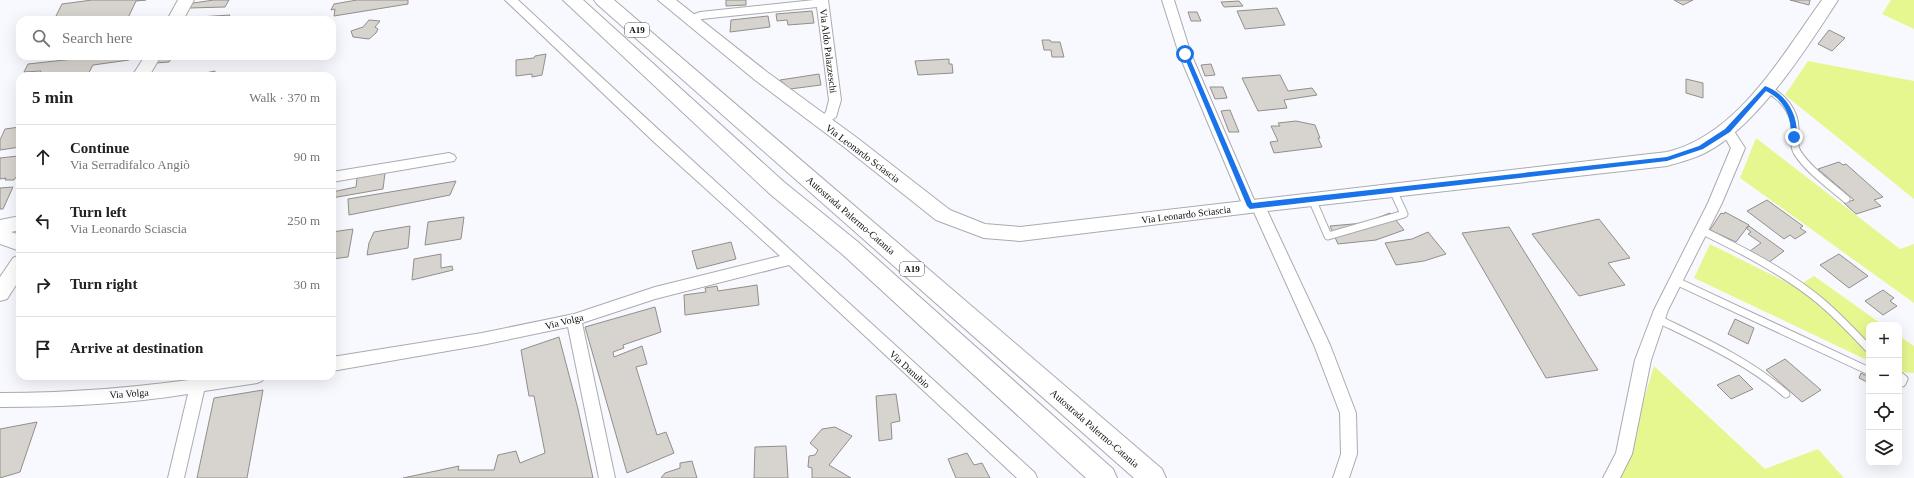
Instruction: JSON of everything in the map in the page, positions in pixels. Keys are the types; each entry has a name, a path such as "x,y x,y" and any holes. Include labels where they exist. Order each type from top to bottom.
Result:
{"highway":[{"path":"560,0 668,98 743,157"},
{"name":"A19","path":"572,0 743,157 850,248 1104,478"},
{"name":"Autostrada Palermo-Catania","path":"603,0 1153,478"},
{"path":"619,0 636,15 665,54"}],"street":[{"path":"177,16 186,0"},
{"name":"Via Danubio","path":"512,0 659,139 792,259 1029,478"},
{"name":"Via Leonardo Sciascia","path":"666,0 761,76 943,215 984,231 1020,234 1667,159 1701,148 1727,131 1765,88 1830,0"},
{"path":"1168,0 1185,54 1254,206 1322,345 1348,413 1349,454 1341,478"},
{"path":"691,20 700,16 720,13 822,1"},
{"name":"Via Aldo Palazzeschi","path":"822,1 835,100 832,114 822,122"},
{"path":"143,72 150,60"},
{"path":"1611,478 1624,454 1643,360 1658,319 1701,230 1738,148 1727,131"},
{"path":"336,176 449,158"},
{"path":"0,227 16,224"},
{"path":"0,236 16,241"},
{"name":"Via Volga","path":"336,363 482,339 574,320 655,292 792,259"},
{"path":"0,293 16,269"},
{"path":"574,320 608,478"},
{"name":"Via Volga","path":"0,400 47,400 165,391 231,380"},
{"path":"176,478 198,385"}],"lane":[{"path":"1765,88 1775,92 1792,115 1795,125 1795,148 1802,159 1846,199"},
{"path":"1312,199 1328,236 1404,214 1393,190"},
{"path":"1701,230 1739,247 1787,277 1832,311 1866,346"},
{"path":"1676,281 1866,370"},
{"path":"1658,319 1745,363 1772,381 1786,394"}],"green space":[{"path":"1891,0 1914,0 1914,29 1882,14"},
{"path":"1808,61 1914,81 1914,199 1785,95"},
{"path":"1756,138 1900,249 1914,244 1914,303 1740,178"},
{"path":"1710,244 1796,287 1814,276 1879,322 1866,322 1866,360 1694,278"},
{"path":"1902,338 1914,346 1914,373 1902,372"},
{"path":"1654,366 1765,469 1818,449 1844,478 1618,478 1627,455"}],"building":[{"path":"92,0 146,0 136,1 129,16 56,16 62,4"},
{"path":"214,0 229,0 225,7 189,8 193,3"},
{"path":"357,0 408,0 408,4 334,16 335,9 331,10 334,4"},
{"path":"726,0 746,0 746,5 726,6"},
{"path":"1674,0 1693,0 1683,5"},
{"path":"1790,0 1810,0 1809,5"},
{"path":"1239,1 1243,6 1224,7 1221,2"},
{"path":"1277,8 1285,25 1245,29 1237,11"},
{"path":"812,11 814,23 788,25 787,20 777,21 776,14"},
{"path":"1188,12 1197,12 1201,21 1191,21"},
{"path":"768,16 770,27 730,32 731,20"},
{"path":"369,20 380,21 375,27 378,29 376,33 369,39 353,37 351,31 363,27"},
{"path":"1829,30 1845,38 1832,51 1818,44"},
{"path":"1042,40 1060,42 1064,57 1052,57 1051,50 1044,50"},
{"path":"546,54 542,75 532,77 532,74 516,76 516,60 534,58 535,56"},
{"path":"949,59 949,64 952,64 953,73 918,75 915,61"},
{"path":"64,60 129,60 93,65 89,72 24,72 28,64"},
{"path":"158,60 170,60 169,62 156,63"},
{"path":"1211,64 1215,75 1205,76 1201,65"},
{"path":"819,74 821,85 790,89 780,80"},
{"path":"1280,75 1288,91 1312,88 1317,95 1284,100 1287,108 1258,111 1242,78"},
{"path":"1686,79 1703,83 1703,98 1686,93"},
{"path":"1210,87 1223,87 1227,98 1215,99"},
{"path":"1230,110 1239,132 1229,132 1221,111"},
{"path":"1296,121 1315,125 1322,147 1274,153 1270,142 1278,141 1271,126 1280,126 1278,123"},
{"path":"16,128 16,148 0,150 0,140 5,129"},
{"path":"16,156 16,177 14,180 5,180 6,178 0,179 0,158"},
{"path":"1839,162 1843,165 1846,164 1883,197 1874,200 1881,206 1856,214 1844,203 1854,200 1818,169"},
{"path":"385,173 383,189 336,197 336,191 356,187 357,178"},
{"path":"456,181 450,195 349,215 348,199"},
{"path":"13,187 3,209 0,209 0,188"},
{"path":"1767,200 1803,226 1800,228 1806,232 1795,239 1790,235 1784,239 1747,211"},
{"path":"1725,212 1749,225 1736,242 1710,230 1721,213 1724,214"},
{"path":"1390,213 1404,230 1376,240 1338,244 1330,226 1364,223"},
{"path":"464,217 461,239 425,245 428,222"},
{"path":"1599,219 1630,258 1608,263 1625,285 1579,296 1532,234"},
{"path":"410,226 408,248 367,255 369,243 374,232"},
{"path":"1749,226 1784,251 1768,263 1750,251 1761,243 1748,234 1751,232 1746,228"},
{"path":"1509,227 1598,370 1546,378 1462,233"},
{"path":"353,229 348,257 336,258 336,231"},
{"path":"1428,232 1446,254 1424,261 1396,265 1385,243 1412,239"},
{"path":"731,242 736,259 697,269 692,251"},
{"path":"441,254 441,268 452,266 453,270 412,280 414,259"},
{"path":"1839,254 1868,276 1849,288 1820,265"},
{"path":"757,285 759,305 685,315 684,295 706,292 705,288 717,286 718,291"},
{"path":"1883,290 1894,298 1890,301 1897,306 1883,315 1865,301"},
{"path":"655,307 661,332 623,345 624,348 613,352 614,357 642,346 647,364 636,367 657,435 666,432 674,453 627,473 585,327"},
{"path":"1735,319 1754,328 1748,344 1728,334"},
{"path":"559,337 578,409 593,478 403,478 459,466 458,470 494,470 498,455 516,451 520,463 545,453 534,396 529,396 521,350"},
{"path":"1785,359 1821,390 1802,402 1766,370"},
{"path":"1861,373 1866,376 1866,382 1859,378"},
{"path":"1739,375 1753,389 1731,399 1717,385"},
{"path":"263,390 247,478 197,478 214,398"},
{"path":"896,394 900,421 891,423 892,439 879,441 876,396"},
{"path":"37,422 20,472 0,478 0,429"},
{"path":"835,427 852,436 829,465 851,478 812,478 812,468 808,467 809,456 815,455 818,450 810,443 822,429"},
{"path":"786,446 788,478 754,478 755,447"},
{"path":"967,453 974,465 982,463 990,478 956,478 948,459"},
{"path":"692,461 697,478 661,478 665,473 680,468 680,463"}],"route":[{"path":"1185,54 1250,206 1667,159 1701,148 1727,131 1765,88 1775,92 1792,115 1795,125 1794,137"}]}
